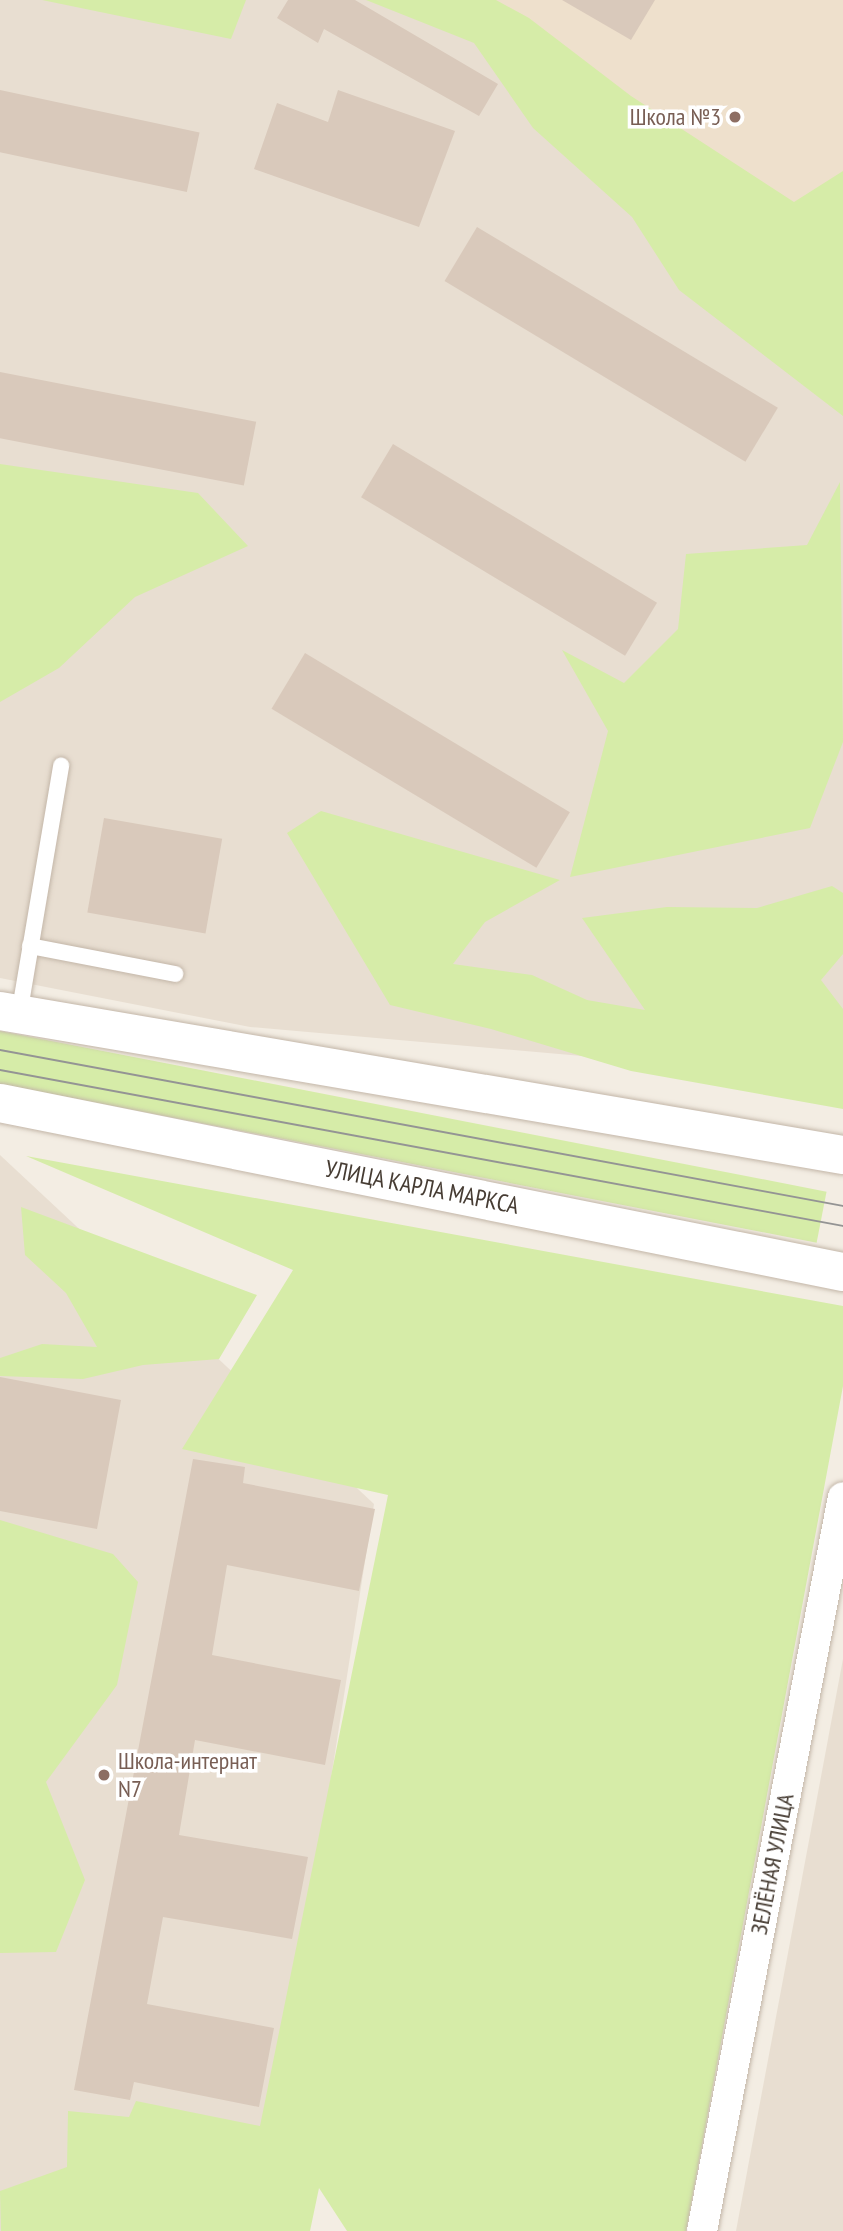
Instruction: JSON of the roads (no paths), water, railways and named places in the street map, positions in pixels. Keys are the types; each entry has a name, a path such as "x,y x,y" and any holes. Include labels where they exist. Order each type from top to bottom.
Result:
{"street":[{"path":"10,1013 843,1155"},
{"name":"УЛИЦА КАРЛА МАРКСА","path":"0,1103 843,1272"},
{"name":"ЗЕЛЁНАЯ УЛИЦА","path":"702,2231 843,1497"}],"lane":[{"path":"10,1013 30,946 61,766"},
{"path":"30,946 175,974"}],"tram line":[{"path":"0,1050 843,1206"},
{"path":"0,1070 843,1226"}],"place":[{"name":"Школа №3","path":"735,117"},
{"name":"Школа-интернат N7","path":"104,1775"}]}
